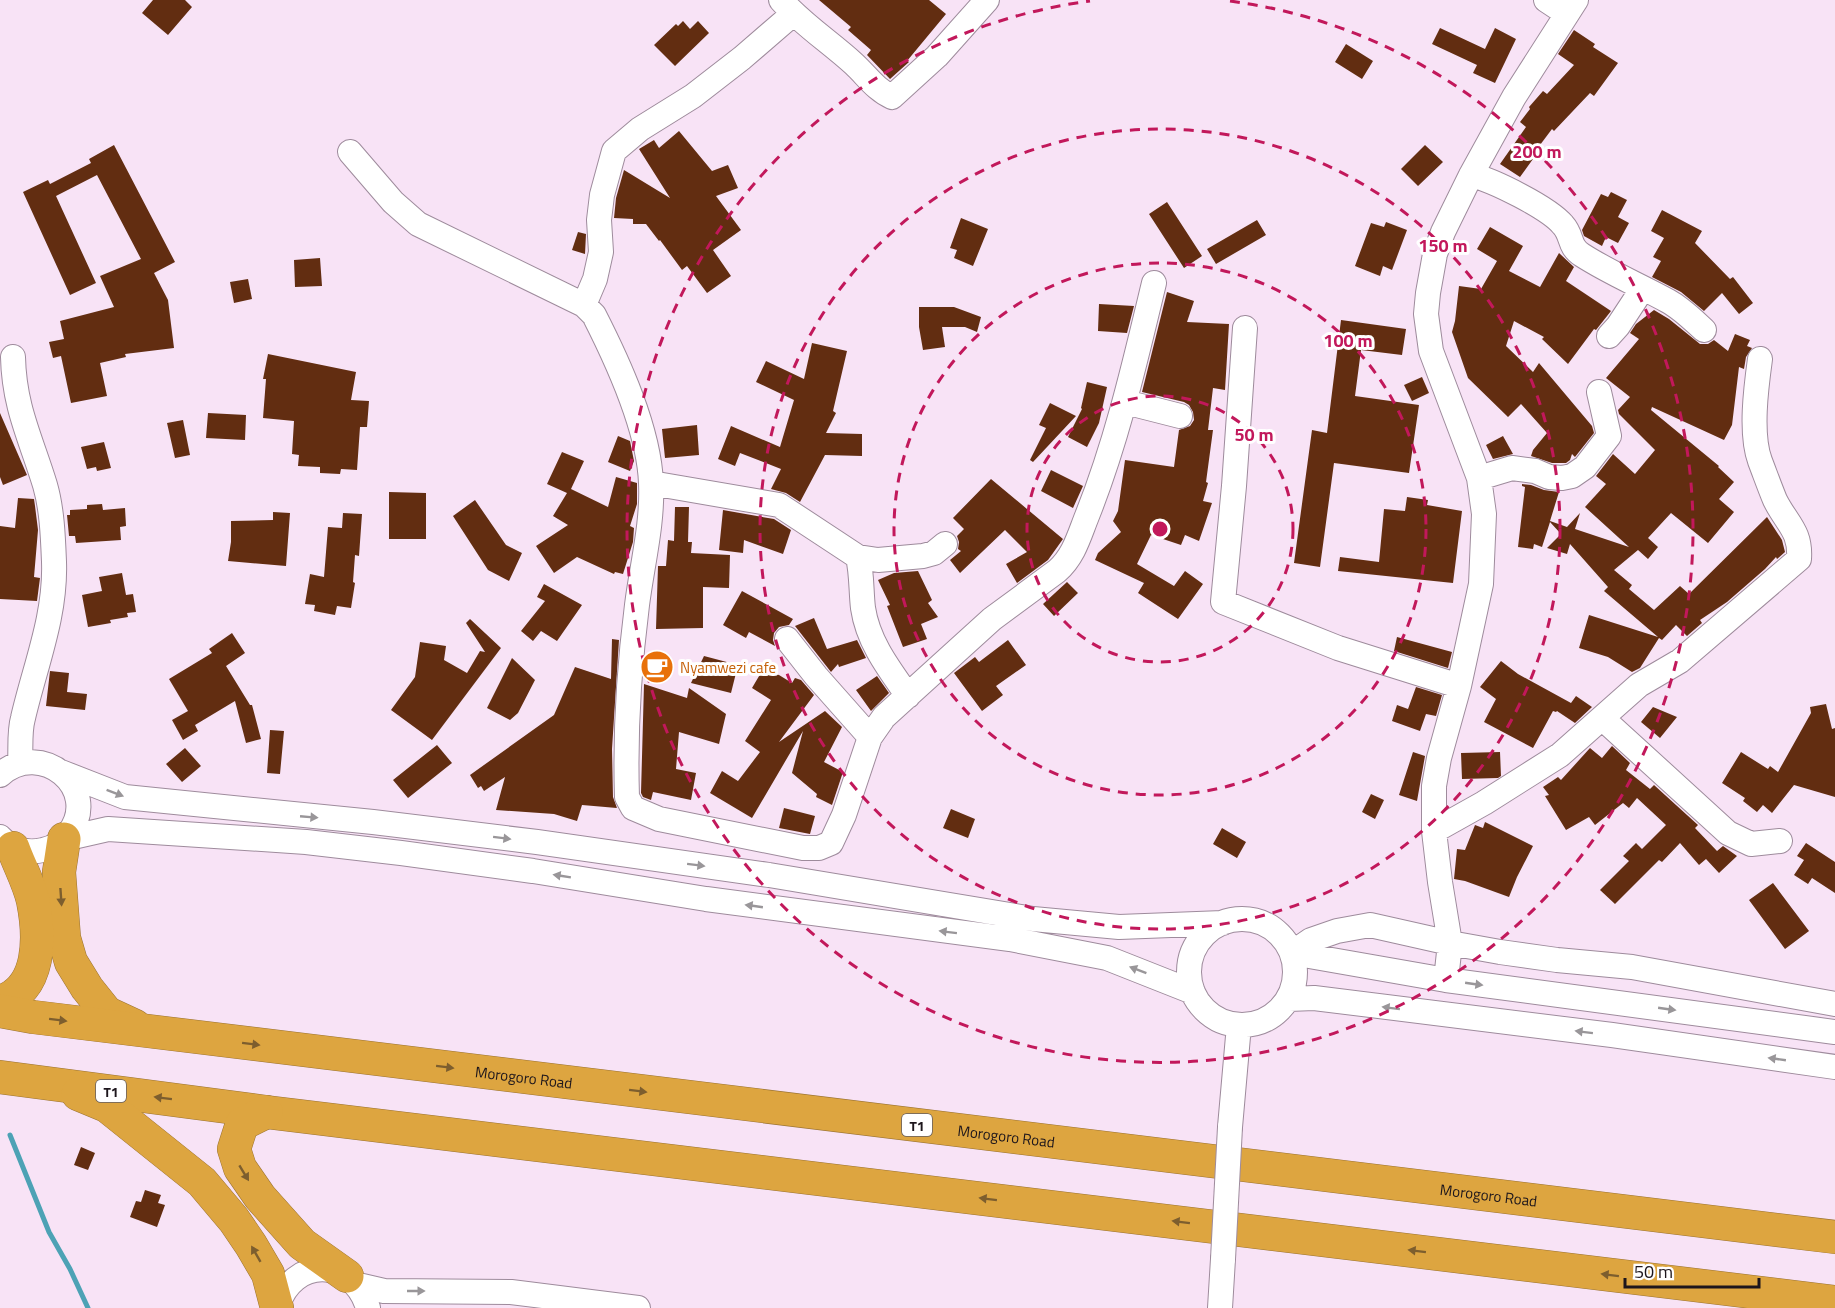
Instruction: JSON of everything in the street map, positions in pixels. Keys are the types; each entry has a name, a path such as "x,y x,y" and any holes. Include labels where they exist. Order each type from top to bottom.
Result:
{"highway":[{"path":"64,839 59,872 63,938 71,962 87,988 107,1012 146,1031"},
{"path":"0,1002 24,988 32,972 38,951 33,899 7,842"},
{"name":"Morogoro Road","path":"0,1011 146,1031 1835,1237"},
{"name":"T1","path":"0,1077 266,1112 1835,1302"},
{"path":"51,1083 107,1106 202,1182 234,1220 251,1245 268,1274 277,1308"},
{"path":"266,1112 242,1124 234,1149 240,1168 260,1197 302,1244 352,1281"}],"street":[{"path":"584,305 595,279 601,252 599,220 602,195 616,148 640,129 693,96 742,58 787,7 854,64 881,92 894,97 937,56 987,0"},
{"path":"1446,980 1450,943 1434,831 1434,786 1481,584 1484,514 1479,478 1431,351 1426,314 1435,254 1443,232 1514,97 1572,7 1546,0"},
{"path":"350,152 399,208 418,224 584,305 594,315 630,394 647,453 651,483 637,607 628,722 627,797 633,808 659,819 803,848 819,848 831,843 844,815 870,737 884,717 992,619 1066,563 1080,536 1094,500 1125,402 1154,283"},
{"path":"1471,175 1483,178 1526,199 1551,215 1563,224 1575,250 1615,276 1643,288 1678,308 1704,330"},
{"path":"1609,336 1643,288"},
{"path":"1245,328 1223,602 1338,648 1459,686"},
{"path":"13,357 16,395 27,437 46,486 54,564 48,627 10,769 42,762 124,797 374,822 537,842 769,875 1033,919 1119,927 1222,923 1246,919 1258,921 1279,933 1292,953 1296,976 1289,999 1282,1009 1262,1022 1239,1025 1227,1023 1206,1011 1193,992 1190,980 1191,957 1203,936 1222,923"},
{"path":"1434,831 1484,803 1560,755 1639,685 1680,661 1800,559 1800,544 1796,533 1776,501 1757,452 1756,390 1760,359"},
{"path":"1479,478 1512,468 1562,478 1572,476 1585,467 1609,436 1599,392"},
{"path":"1125,402 1180,416"},
{"path":"651,483 779,505 858,556 878,560 923,556 934,553 945,544"},
{"path":"858,556 868,628 883,661 908,696"},
{"path":"787,639 870,737"},
{"path":"1602,718 1728,834 1751,844 1779,841"},
{"path":"61,772 69,780 77,800 76,821 64,839"},
{"path":"7,842 34,852 45,850 64,839 108,829 306,842 401,853 533,871 717,901 1010,939 1107,958 1193,992"},
{"path":"1292,953 1311,940 1337,931 1370,925 1450,943 1557,960 1632,967 1835,1004"},
{"path":"1292,953 1446,980 1835,1032"},
{"path":"1289,999 1314,998 1612,1035 1835,1067"},
{"path":"1220,1308 1230,1127 1239,1025"},
{"path":"277,1308 280,1296 297,1277 309,1271 322,1269 335,1271 352,1281 384,1291 511,1292 638,1308"},
{"path":"352,1281 365,1296 368,1308"}],"building":[{"path":"153,0 185,0 192,7 168,35 142,13"},
{"path":"819,0 929,0 946,14 907,61 909,62 890,79 867,55 871,50 848,30 851,27"},
{"path":"683,21 690,29 698,21 709,33 675,66 654,45 676,24 678,26"},
{"path":"1440,28 1485,49 1495,28 1516,39 1495,83 1473,73 1477,65 1432,44"},
{"path":"1574,30 1595,44 1593,47 1618,63 1594,96 1590,93 1554,131 1552,129 1531,157 1533,159 1520,177 1500,164 1526,127 1520,122 1530,109 1529,107 1543,91 1547,94 1574,65 1558,54"},
{"path":"1346,44 1373,61 1362,79 1335,62"},
{"path":"679,131 712,171 728,165 738,188 716,196 741,230 713,250 731,276 707,293 687,266 682,270 646,224 633,224 633,219 614,218 616,198 624,170 670,198 639,149 654,140 659,148"},
{"path":"114,145 175,262 154,273 168,300 174,348 125,354 126,357 100,363 107,396 71,403 61,356 53,358 49,342 64,339 60,321 114,307 100,276 141,259 97,175 56,196 96,283 70,295 23,192 48,180 50,184 91,163 89,159"},
{"path":"1425,145 1443,162 1418,186 1401,169"},
{"path":"1611,192 1627,200 1618,217 1629,223 1618,243 1606,237 1602,246 1584,236 1582,230 1601,194 1608,197"},
{"path":"1167,202 1202,256 1184,268 1149,214"},
{"path":"1662,210 1702,231 1695,243 1730,279 1733,277 1753,303 1739,314 1722,293 1704,311 1681,292 1652,277 1661,261 1653,257 1664,238 1651,231"},
{"path":"961,218 988,229 973,266 954,258 957,250 950,248"},
{"path":"1257,220 1266,235 1216,264 1207,249"},
{"path":"1386,222 1407,230 1392,270 1383,266 1380,276 1355,266 1371,223 1384,227"},
{"path":"1490,227 1523,246 1509,271 1540,287 1559,253 1574,267 1566,281 1611,311 1596,330 1594,329 1568,364 1542,339 1544,337 1514,321 1506,346 1533,372 1539,363 1592,426 1594,433 1575,457 1572,454 1566,463 1552,463 1531,456 1547,433 1521,404 1508,417 1468,378 1452,332 1459,286 1481,289 1497,261 1477,249"},
{"path":"578,232 586,234 585,254 572,250"},
{"path":"320,258 322,286 295,287 294,260"},
{"path":"248,279 252,299 234,303 230,282"},
{"path":"1167,292 1194,301 1187,322 1229,324 1225,390 1213,388 1208,430 1213,430 1206,482 1208,483 1203,501 1212,503 1199,541 1185,535 1181,545 1151,535 1137,564 1174,586 1185,571 1203,584 1178,619 1138,593 1144,583 1095,560 1098,553 1121,532 1113,521 1118,511 1125,460 1174,467 1179,430 1190,426 1194,420 1193,412 1184,402 1142,392"},
{"path":"1099,304 1134,306 1127,333 1098,331"},
{"path":"919,307 954,307 981,317 977,332 965,327 942,327 945,347 923,350 919,327"},
{"path":"1654,310 1700,344 1708,344 1714,340 1728,351 1735,334 1750,340 1747,346 1752,348 1746,357 1744,369 1739,367 1732,425 1724,440 1652,407 1651,410 1719,466 1734,482 1719,499 1734,512 1708,543 1671,513 1648,538 1658,547 1648,559 1638,550 1614,570 1632,585 1629,589 1654,610 1680,586 1689,594 1767,517 1782,540 1785,552 1777,559 1776,557 1727,602 1700,620 1702,623 1687,636 1676,625 1662,640 1659,638 1640,668 1632,672 1608,657 1579,648 1589,615 1658,637 1604,591 1608,587 1570,544 1567,554 1547,548 1561,534 1550,522 1542,547 1534,544 1533,549 1518,547 1525,487 1522,484 1559,492 1550,521 1567,527 1580,513 1575,529 1629,547 1585,507 1606,484 1596,476 1613,454 1635,474 1655,450 1619,414 1618,410 1630,397 1606,378 1639,339 1630,333 1636,324"},
{"path":"1341,320 1406,329 1402,355 1361,350 1355,396 1419,405 1409,473 1334,463 1320,567 1294,563 1312,430 1327,433"},
{"path":"812,343 847,351 833,411 836,413 826,433 862,434 862,456 825,455 800,502 786,493 771,489 781,469 740,453 735,466 718,459 731,426 780,447 794,400 756,382 766,361 804,379"},
{"path":"268,354 356,372 351,400 369,401 367,427 360,427 357,470 341,469 340,474 320,473 320,467 298,466 299,455 292,454 294,421 263,418 266,379 263,379"},
{"path":"1422,377 1429,393 1412,401 1404,385"},
{"path":"1087,382 1107,387 1099,423 1087,447 1068,437 1082,409"},
{"path":"1050,403 1076,416 1033,462 1030,460 1046,428 1039,425"},
{"path":"0,413 27,475 3,485 0,477"},
{"path":"208,413 246,415 245,440 206,438"},
{"path":"183,420 190,455 175,458 167,423"},
{"path":"697,425 699,455 665,458 662,429"},
{"path":"618,436 630,441 634,461 630,471 608,462"},
{"path":"1503,436 1513,454 1493,459 1486,445"},
{"path":"104,442 111,468 97,471 96,467 87,469 81,447"},
{"path":"562,452 584,461 571,489 608,507 616,477 637,483 637,504 630,526 634,528 633,542 623,574 615,572 614,574 577,557 554,573 536,546 568,525 553,516 567,493 547,484"},
{"path":"1051,470 1083,486 1073,508 1041,491"},
{"path":"991,479 1063,539 1048,560 1017,583 1006,564 1027,552 1005,530 960,573 950,560 961,551 958,549 957,536 964,529 953,518"},
{"path":"389,492 426,493 426,539 389,539"},
{"path":"1407,497 1428,500 1427,505 1462,511 1453,583 1338,571 1340,557 1379,562 1384,509 1405,511"},
{"path":"18,498 34,499 38,530 34,577 40,578 37,601 0,599 0,526 15,528"},
{"path":"475,500 506,545 522,553 509,581 488,570 453,516"},
{"path":"102,504 103,510 125,508 126,526 120,527 121,540 76,543 75,536 69,536 67,515 70,515 70,510 87,509 87,505"},
{"path":"675,507 689,507 688,542 692,542 691,553 730,555 729,588 703,587 703,628 656,629 658,566 666,566 668,540 674,541"},
{"path":"723,510 774,519 791,530 783,554 744,540 743,553 719,550"},
{"path":"273,512 290,513 286,566 228,561 231,521 273,520"},
{"path":"343,513 362,514 359,556 355,555 353,582 355,583 351,608 337,606 335,615 314,611 315,605 305,604 310,574 324,577 328,527 342,528"},
{"path":"918,571 932,600 928,603 938,617 921,624 927,639 903,647 887,606 890,605 878,580 894,573"},
{"path":"122,573 126,595 133,594 136,612 127,613 128,617 110,620 111,623 88,627 82,595 102,591 99,577"},
{"path":"1067,582 1078,593 1054,616 1043,604"},
{"path":"544,584 582,605 557,641 541,631 533,641 521,631 545,601 537,597"},
{"path":"742,591 793,619 789,625 779,627 774,633 775,646 749,632 746,638 723,625"},
{"path":"814,618 827,649 857,640 866,658 839,667 838,664 831,672 795,626"},
{"path":"470,619 501,648 432,740 391,710 415,677 420,642 446,646 444,660 467,673 480,651 485,652 466,623"},
{"path":"232,633 245,653 226,666 252,705 261,739 246,743 235,701 195,725 198,731 183,740 172,720 188,711 169,679 212,653 209,649"},
{"path":"1397,637 1452,652 1448,668 1394,651"},
{"path":"612,639 619,640 612,749 613,797 617,808 582,805 577,821 554,814 496,810 505,777 484,791 481,786 478,788 470,775 554,715 575,667 611,679"},
{"path":"1008,640 1026,665 996,686 1003,695 982,711 954,673 975,657 979,662"},
{"path":"704,656 738,665 731,693 691,683"},
{"path":"512,658 535,680 518,713 510,720 487,708"},
{"path":"1501,661 1518,674 1571,703 1576,696 1592,707 1575,723 1557,711 1553,711 1533,748 1484,722 1496,699 1480,687"},
{"path":"50,671 69,673 67,692 87,694 85,710 46,706"},
{"path":"762,671 769,675 771,673 779,675 792,683 795,678 801,680 814,695 779,742 825,711 842,727 824,762 843,772 832,805 816,797 817,794 792,773 803,731 752,818 710,793 722,771 738,781 760,752 745,741 771,700 752,688"},
{"path":"877,676 889,693 871,711 856,690"},
{"path":"644,684 687,698 689,688 726,714 719,744 679,732 676,769 696,773 691,800 653,792 651,800 643,797 641,793"},
{"path":"1416,687 1442,695 1436,716 1426,714 1420,731 1392,721 1397,705 1408,709"},
{"path":"1826,704 1832,729 1835,728 1835,797 1794,785 1772,813 1763,805 1757,812 1743,801 1745,798 1722,783 1741,752 1768,769 1770,766 1778,772 1811,713 1810,707"},
{"path":"1653,707 1677,717 1660,738 1641,722"},
{"path":"270,730 284,731 280,774 267,773"},
{"path":"437,745 452,763 408,798 393,780"},
{"path":"1612,746 1630,763 1626,770 1650,789 1654,785 1698,825 1695,828 1717,851 1723,846 1737,856 1719,873 1706,859 1699,865 1680,843 1662,862 1659,860 1615,904 1600,890 1629,861 1623,856 1636,843 1642,849 1666,825 1637,798 1629,808 1623,803 1595,825 1589,817 1566,830 1545,796 1549,795 1543,787 1558,777 1561,780 1590,748 1602,758"},
{"path":"185,748 201,766 182,782 166,764"},
{"path":"1413,752 1425,756 1417,801 1399,795"},
{"path":"1500,752 1501,776 1462,779 1461,753"},
{"path":"1371,794 1384,800 1375,819 1362,812"},
{"path":"784,808 815,816 810,834 779,828"},
{"path":"951,809 975,819 968,838 943,828"},
{"path":"1485,822 1533,846 1509,897 1454,879 1457,849 1465,850 1475,825 1483,828"},
{"path":"1222,828 1246,842 1237,858 1213,844"},
{"path":"1806,843 1835,862 1835,893 1812,878 1808,884 1794,875 1804,860 1797,856"},
{"path":"1773,883 1809,931 1785,949 1749,900"},
{"path":"81,1147 95,1153 88,1170 74,1165"},
{"path":"145,1190 161,1195 158,1203 165,1205 157,1227 130,1217 136,1201 141,1202"}],"waterway":[{"path":"10,1135 49,1232 88,1308"}],"place":[{"name":"Nyamwezi cafe","path":"657,667"}]}
